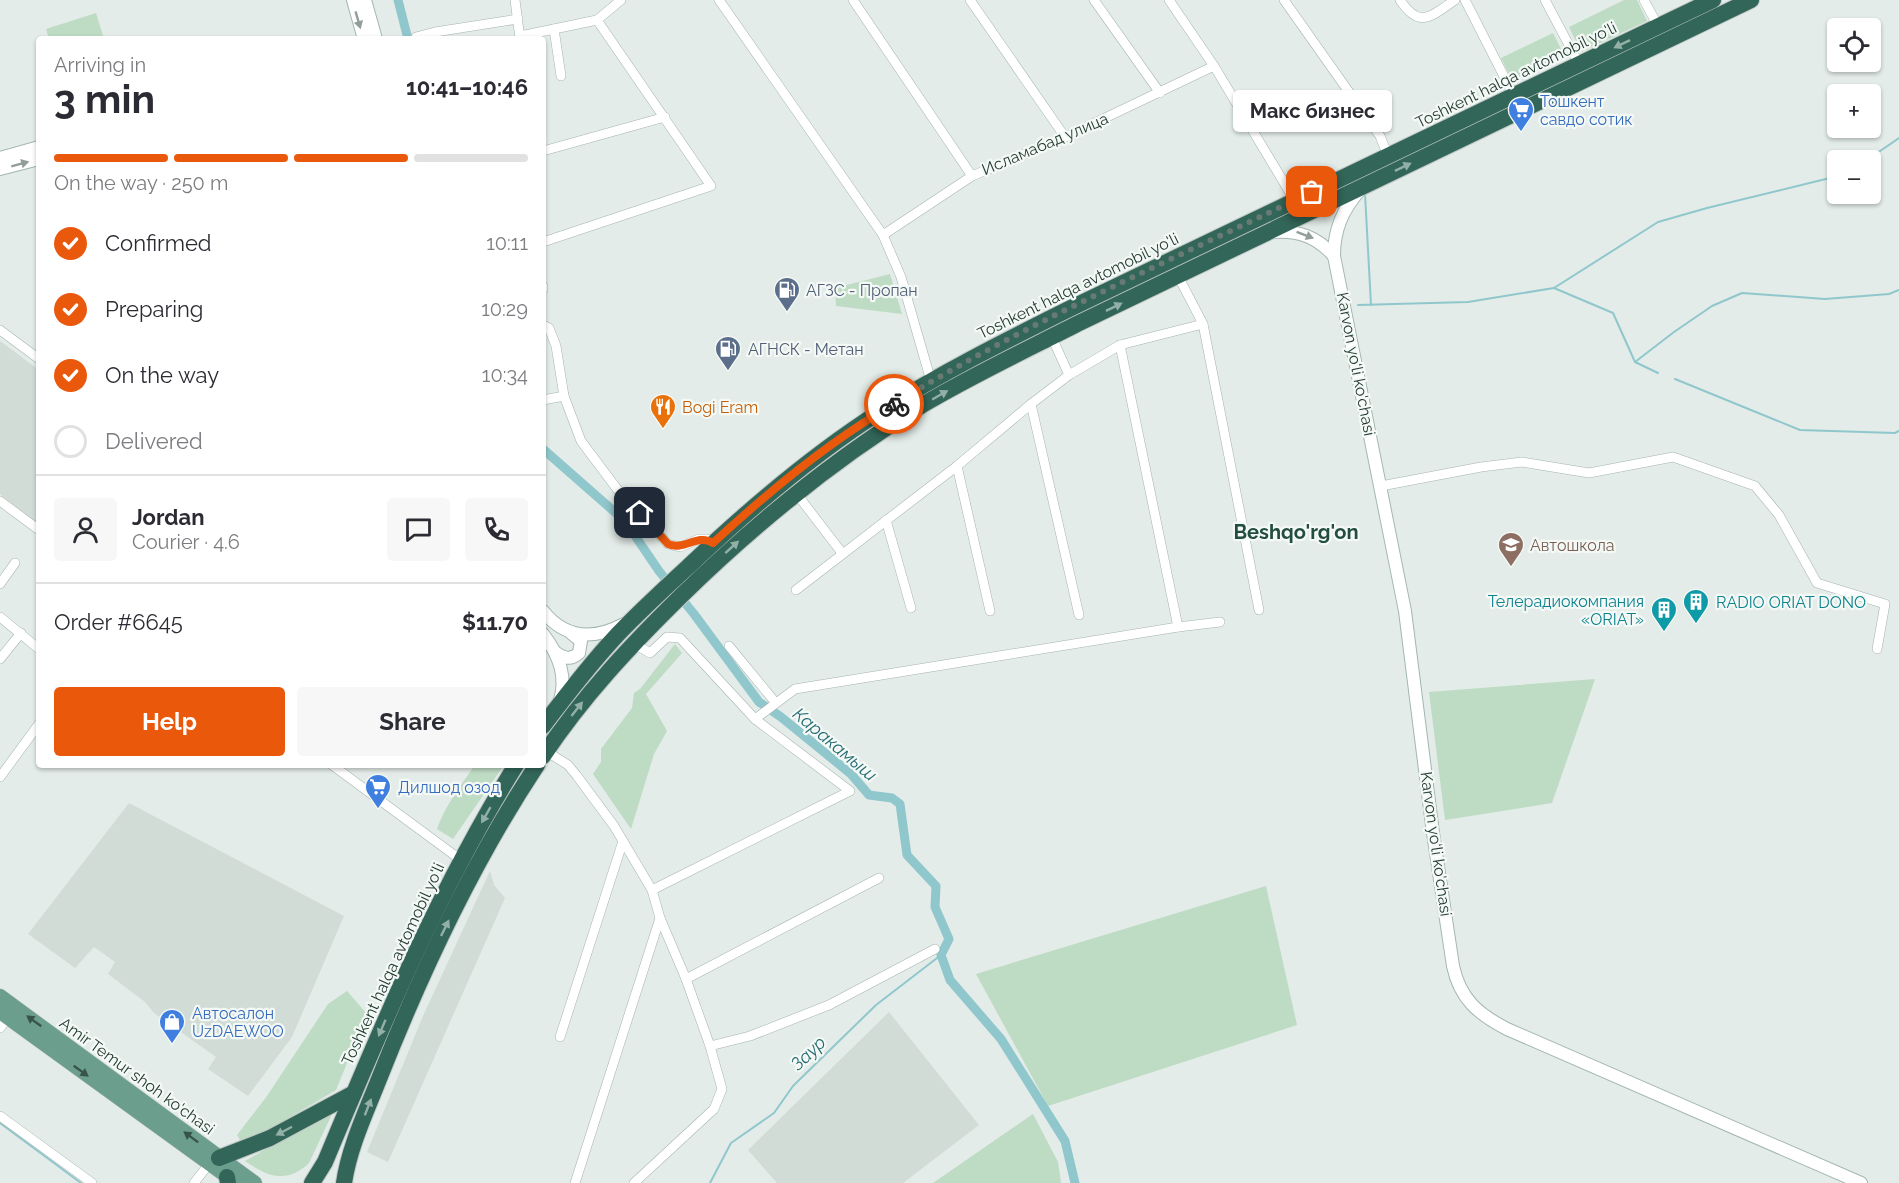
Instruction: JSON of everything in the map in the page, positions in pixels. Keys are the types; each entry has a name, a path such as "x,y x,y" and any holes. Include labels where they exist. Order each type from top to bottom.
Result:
{"highway":[{"name":"Toshkent halqa avtomobil yo'li","path":"546,722 597,658 653,599 684,581 858,447 924,404 975,375 1178,276 1295,201 1713,0"},
{"name":"Toshkent halqa avtomobil yo'li","path":"546,752 588,695 633,643 665,612 684,581 713,543 759,502 818,455 881,411 968,360 1069,309 1233,240 1269,232 1751,0"},
{"path":"1069,309 1077,324"},
{"name":"Toshkent halqa avtomobil yo'li","path":"312,1183 325,1162 423,935 461,860 514,768"},
{"name":"Toshkent halqa avtomobil yo'li","path":"344,1183 354,1145 390,1053 438,942 475,870 535,768"},
{"path":"499,793 514,802"},
{"path":"214,1161 270,1138 354,1093"},
{"path":"352,1183 354,1145"}],"main road":[{"name":"Amir Temur shoh ko'chasi","path":"0,996 6,1016 214,1161 255,1183"},
{"name":"Amir Temur shoh ko'chasi","path":"214,1161 230,1181"}],"street":[{"path":"352,0 363,36"},
{"path":"365,0 375,36"},
{"path":"515,0 520,36"},
{"path":"528,36 597,20 621,0"},
{"path":"719,0 883,235 901,277 932,381"},
{"path":"854,0 972,176"},
{"path":"970,0 1065,137"},
{"path":"1094,0 1160,93"},
{"path":"1169,0 1214,66 1295,201"},
{"path":"1284,0 1380,136 1388,156"},
{"path":"1400,0 1408,13 1419,18 1432,15 1455,0"},
{"path":"1465,0 1514,96"},
{"path":"1545,0 1579,64"},
{"path":"1644,0 1658,26"},
{"path":"420,36 518,19"},
{"path":"546,241 711,186 597,20"},
{"path":"554,29 561,76"},
{"name":"Исламабад улица","path":"883,235 972,176 1065,137 1214,66"},
{"path":"546,150 665,117"},
{"path":"0,158 36,148"},
{"path":"0,169 36,160"},
{"name":"Karvon yo‘li ko'chasi","path":"1364,186 1340,218 1335,235 1334,256 1405,611 1433,833 1457,982 1465,997 1479,1012 1507,1029 1861,1183"},
{"path":"1269,232 1300,232 1320,242 1334,256"},
{"path":"1178,276 1203,324 1259,610"},
{"path":"796,590 1069,375 1120,345 1203,324"},
{"path":"546,326 549,328 556,346 564,396 581,441 617,489 668,544 680,547 699,539 707,539 713,543"},
{"path":"0,330 36,357"},
{"path":"1054,342 1069,375"},
{"path":"1120,345 1178,627"},
{"path":"546,399 564,396"},
{"path":"1031,404 1079,615"},
{"path":"1381,486 1481,466 1522,462 1589,473 1673,457 1755,486 1779,515 1817,583 1885,604 1877,649"},
{"path":"957,465 990,611"},
{"path":"796,493 842,553"},
{"path":"0,501 36,528"},
{"path":"886,520 910,608"},
{"path":"0,584 15,563"},
{"path":"571,633 586,635 605,632 624,624 639,613"},
{"path":"546,614 554,623 581,641 579,653 574,658 568,659 554,651"},
{"path":"0,617 36,646"},
{"path":"755,719 795,689 1220,622"},
{"path":"0,659 21,633"},
{"path":"633,643 650,653 668,637 680,638 755,719 850,791 652,890"},
{"path":"546,639 560,663 562,675 562,692 557,707"},
{"path":"729,646 775,702"},
{"path":"0,777 36,728"},
{"path":"546,758 567,765 614,826 652,890 660,918 686,979 710,1046 722,1089 714,1109 634,1183"},
{"path":"336,768 461,860"},
{"path":"560,1037 623,841"},
{"path":"686,979 879,878"},
{"path":"575,1183 660,918"},
{"path":"710,1046 750,1036 829,1005 935,950"},
{"path":"0,1116 92,1183"},
{"path":"194,1183 214,1161"}],"shaded area":[{"path":"0,341 36,368 36,523 0,494"},
{"path":"129,803 344,916 292,1037 248,1096 208,1069 216,1057 154,1013 145,1002 108,974 115,962 94,947 75,968 28,934"},
{"path":"490,871 494,885 505,898 388,1162 367,1152 423,1016"},
{"path":"889,1012 979,1125 903,1183 777,1183 748,1150"}],"green space":[{"path":"1624,0 1637,0 1647,21 1581,52 1569,27"},
{"path":"96,13 103,36 48,36 46,29"},
{"path":"1553,33 1564,55 1512,80 1501,58"},
{"path":"890,274 902,314 836,306 835,288"},
{"path":"675,644 682,653 646,694 667,731 654,754 631,829 593,774 601,762 601,749 632,708 634,693 640,689"},
{"path":"1595,679 1552,803 1445,820 1429,692"},
{"path":"473,768 502,768 453,839 437,829 459,788"},
{"path":"1266,886 1297,1025 1048,1106 976,974"},
{"path":"347,991 367,1014 336,1090 243,1145 237,1135 267,1096 328,1004"},
{"path":"333,1112 309,1163 294,1174 278,1176 270,1174 245,1161 299,1129"},
{"path":"1033,1114 1058,1162 1061,1183 933,1183"}],"waterway":[{"name":"Каракамыш","path":"398,0 407,36"},
{"path":"1881,150 1899,138"},
{"path":"1358,305 1468,302 1554,288 1658,222 1827,179"},
{"path":"1365,194 1371,305"},
{"path":"1554,288 1613,313 1635,362 1658,373"},
{"path":"1635,362 1712,306 1742,293 1825,299 1889,294 1899,290"},
{"path":"1675,379 1800,430 1895,433 1899,431"},
{"name":"Каракамыш","path":"546,452 625,521 659,571 759,702 851,774 869,795 892,798 900,804 907,855 936,886 935,907 949,939 941,955 950,980 1001,1039 1065,1141 1075,1183"},
{"name":"Заур","path":"710,1183 731,1143 774,1113 793,1086 876,1005 941,955"},
{"path":"0,1123 81,1183"}],"way so far":[{"path":"894,404 955,367 1069,309 1312,192"}],"place":[{"name":"Тошкент савдо сотик","path":"1521,133"},
{"name":"Макс бизнес","path":"1312,192"},
{"name":"АГЗС - Пропан","path":"787,313"},
{"name":"АГНСК - Метан","path":"728,372"},
{"name":"Bogi Eram","path":"663,430"},
{"name":"Автошкола","path":"1511,568"},
{"name":"RADIO ORIAT DONO","path":"1696,625"},
{"name":"Телерадиокомпания «ORIAT»","path":"1664,633"},
{"name":"Дилшод озод","path":"378,810"},
{"name":"Автосалон UzDAEWOO","path":"172,1045"}],"district":[{"name":"Beshqo'rg'on","path":"1296,532"}],"route":[{"path":"640,513 671,546 680,547 699,539 707,539 713,543 795,473 842,438 894,404"}]}
